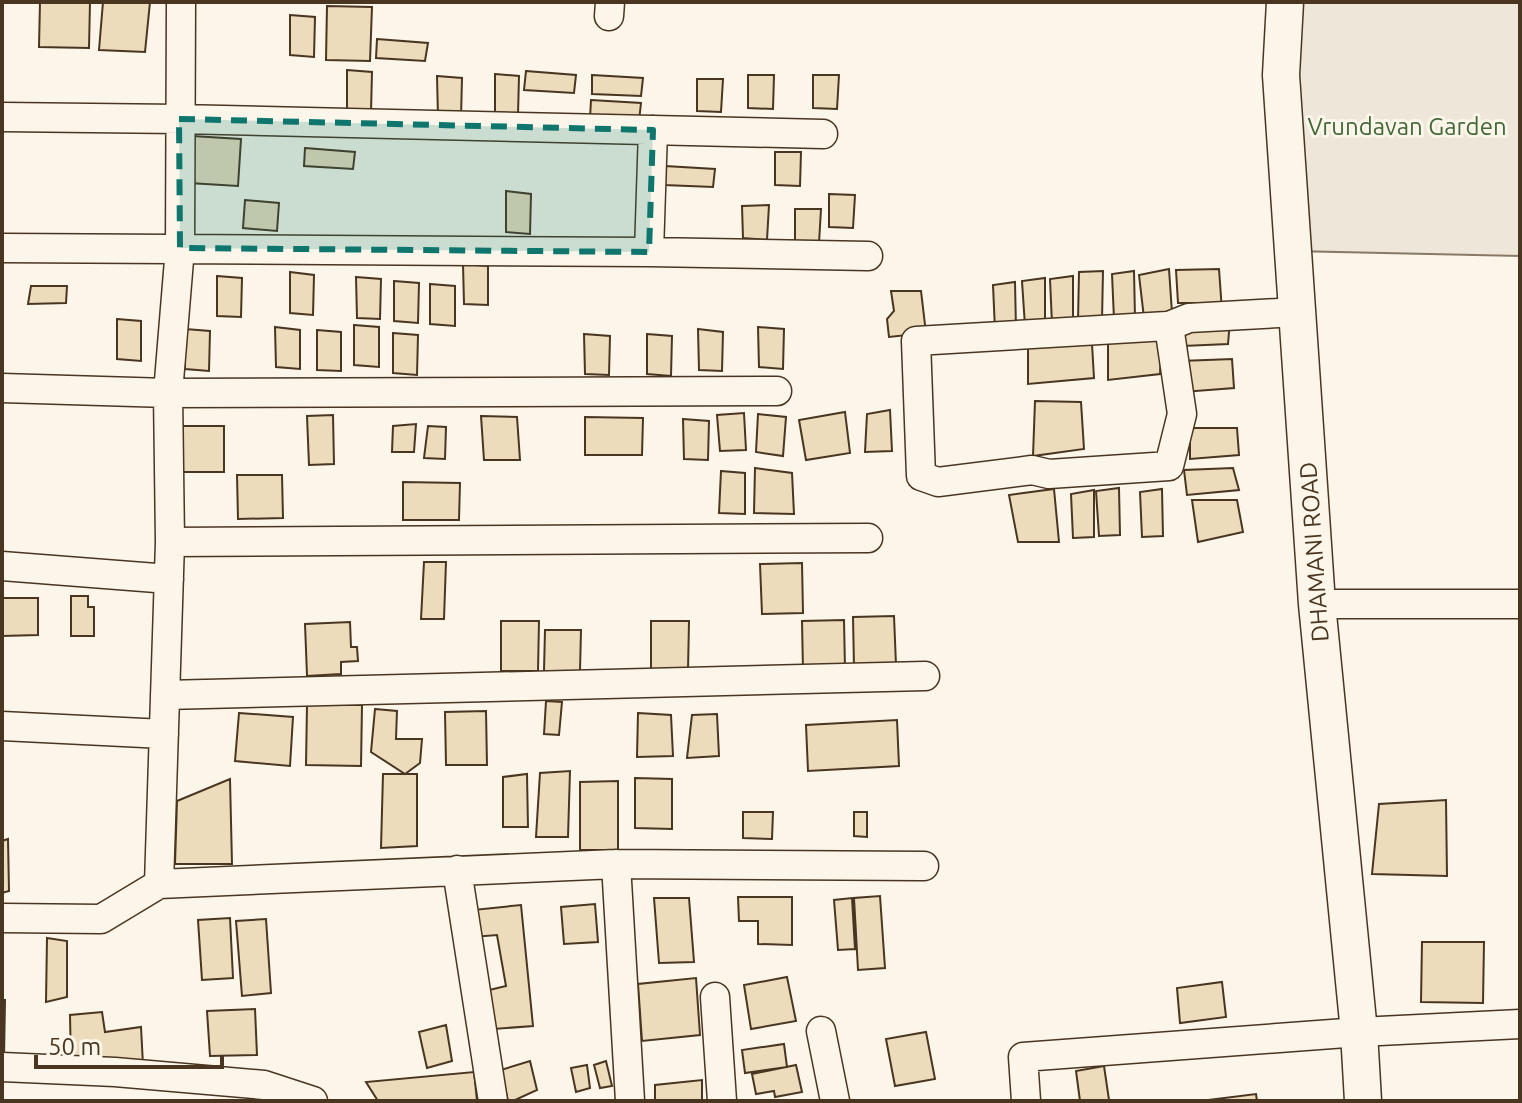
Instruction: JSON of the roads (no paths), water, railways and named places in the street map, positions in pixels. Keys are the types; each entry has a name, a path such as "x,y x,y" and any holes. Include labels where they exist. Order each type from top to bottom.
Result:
{"main road":[{"name":"DHAMANI ROAD","path":"1285,2 1281,75 1317,604 1363,1101"}],"street":[{"path":"159,884 170,542 168,393 180,248 181,2"},
{"path":"2,117 823,134"},
{"path":"649,252 653,130"},
{"path":"2,248 868,256"},
{"path":"1167,326 916,341 921,476 938,482 1032,470 1049,474 1169,466 1182,414 1169,326 1189,318 1297,312"},
{"path":"2,388 168,393 777,391"},
{"path":"170,542 868,538"},
{"path":"2,566 169,579"},
{"path":"1317,604 1520,604"},
{"path":"165,695 925,676"},
{"path":"2,726 164,734"},
{"path":"2,918 101,919 159,884 616,864 924,866"},
{"path":"616,864 630,1101"},
{"path":"457,870 493,1101"},
{"path":"715,997 722,1101"},
{"path":"1026,1101 1023,1057 1359,1032 1520,1024"},
{"path":"821,1031 835,1101"},
{"path":"2,1067 115,1072 264,1085 313,1101"}],"park label":[{"name":"Vrundavan Garden","path":"1407,126"}]}
